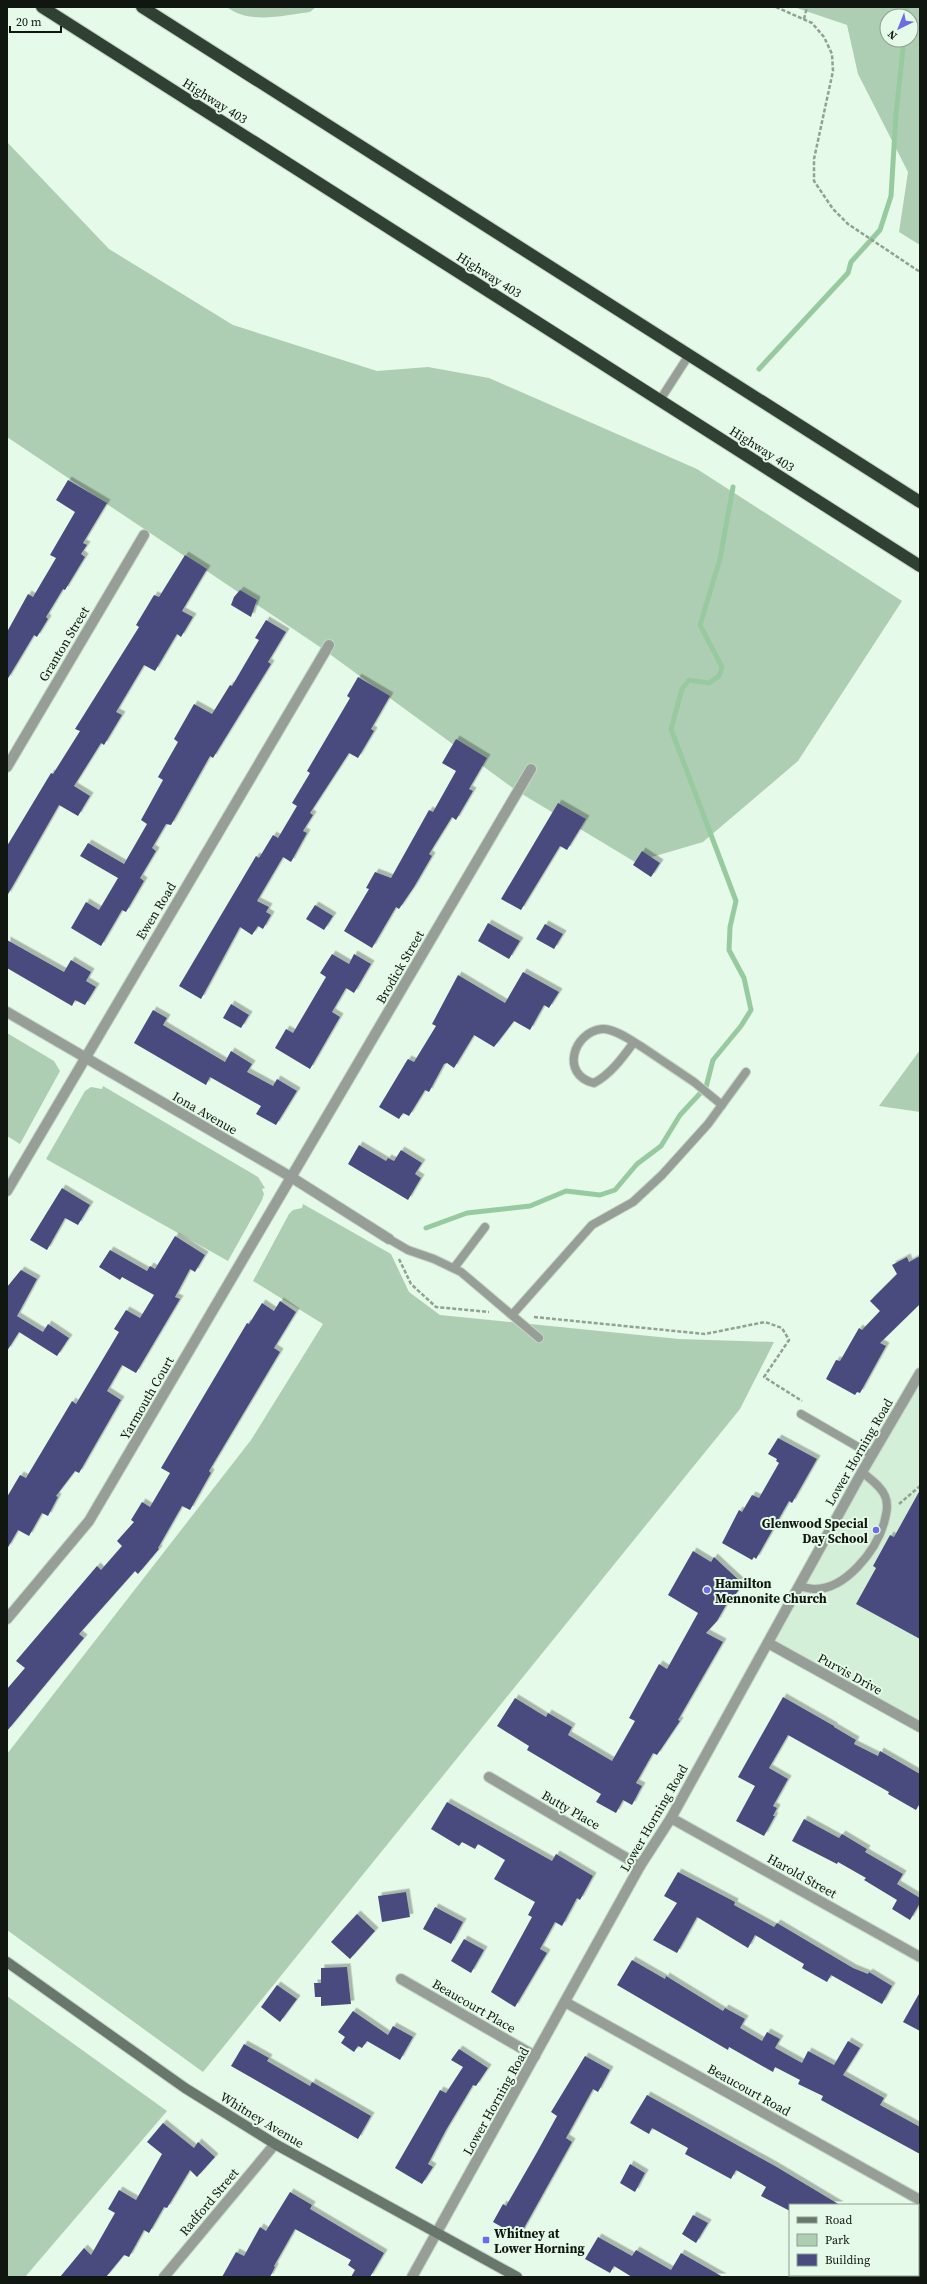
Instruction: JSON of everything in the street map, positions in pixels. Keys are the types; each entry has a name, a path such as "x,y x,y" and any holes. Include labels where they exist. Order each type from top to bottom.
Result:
{"highway":[{"name":"Highway 403","path":"42,7 920,566"},
{"path":"142,7 920,502"}],"street":[{"name":"Granton Street","path":"7,767 144,535"},
{"name":"Ewen Road","path":"7,1191 84,1058 329,645"},
{"name":"Brodick Street","path":"291,1177 531,769"},
{"name":"Iona Avenue","path":"7,1012 291,1177 389,1239"},
{"name":"Yarmouth Court","path":"7,1619 89,1521 291,1177"},
{"name":"Lower Horning Road","path":"412,2277 640,1866 671,1818 862,1472 920,1373"},
{"name":"Purvis Drive","path":"768,1643 920,1727"},
{"name":"Butty Place","path":"489,1777 640,1866"},
{"name":"Harold Street","path":"671,1818 920,1957"},
{"name":"Whitney Avenue","path":"7,1962 185,2088 275,2144 517,2277"},
{"name":"Beaucourt Place","path":"401,1979 535,2056"},
{"name":"Beaucourt Road","path":"564,2002 920,2200"},
{"name":"Radford Street","path":"164,2277 275,2144"}],"lane":[{"path":"660,400 689,355"},
{"path":"634,1042 618,1063 601,1080 594,1084 585,1081 578,1074 573,1063 574,1054 590,1033 604,1028 634,1042 694,1082 722,1105"},
{"path":"512,1315 592,1225 634,1202 695,1139 746,1072"},
{"path":"454,1268 485,1227"},
{"path":"389,1239 408,1250 454,1268 488,1293 539,1338"},
{"path":"801,1414 872,1455"},
{"path":"799,1586 815,1589 837,1582 857,1569 870,1554 881,1534 887,1512 886,1497 882,1490 862,1472"}],"path":[{"path":"776,7 812,23 824,37 832,54 833,71 814,159 814,181 833,209 848,224 920,272"},
{"path":"804,20 807,7"},
{"path":"389,1239 411,1284 436,1308 705,1334 766,1322 782,1328 788,1340 764,1377 802,1401 801,1414"},
{"path":"887,1512 914,1493 920,1486"}],"shaded area":[{"name":"Glenwood Special Day School","path":"920,1377 920,1725 771,1642"}],"green space":[{"path":"227,7 316,7 310,12 256,17 236,13"},
{"path":"794,7 920,7 920,245 899,232 908,172 858,74 847,25"},
{"path":"7,142 109,249 233,325 377,371 428,367 489,378 697,469 902,601 798,761 703,842 635,862 517,791 320,647 7,437"},
{"path":"7,1033 54,1061 60,1071 20,1144 7,1136"},
{"path":"920,1050 920,1112 879,1106"},
{"path":"103,1086 258,1177 265,1188 262,1189 264,1194 262,1200 228,1261 46,1159 85,1091 91,1087 102,1089"},
{"path":"303,1204 391,1254 409,1292 440,1315 679,1339 774,1342 740,1409 203,2072 7,1930 7,1754 251,1440 323,1324 253,1281 289,1214 293,1210 302,1208"},
{"path":"7,1996 167,2111 25,2277 7,2277"}],"building":[{"path":"68,480 107,503 83,543 87,545 81,554 85,557 65,590 63,589 46,617 48,619 37,637 34,635 7,680 7,632 28,594 33,597 56,558 50,555 75,512 56,500"},
{"path":"185,555 207,569 182,611 193,617 181,637 177,634 155,671 144,665 116,712 122,715 104,745 101,743 74,786 90,796 78,816 59,805 7,896 7,846 51,773 53,774 80,731 75,729 139,627 136,625 154,595 159,597"},
{"path":"240,590 257,600 251,617 231,605 234,597"},
{"path":"266,620 286,632 268,662 271,664 213,758 210,756 171,825 166,824 152,848 156,851 140,878 144,881 126,912 122,910 101,946 71,928 86,902 99,910 118,878 80,856 88,843 124,864 147,824 141,820 163,780 158,777 178,742 174,739 194,704 212,714 230,685 232,686 259,640 255,638"},
{"path":"358,677 390,696 371,729 374,731 358,758 349,753 310,813 313,815 303,831 307,833 291,862 283,857 257,901 269,907 266,912 271,915 263,929 258,926 252,935 240,927 201,999 179,986 256,856 259,858 273,835 278,838 297,806 292,803 310,773 307,771 350,698 347,696"},
{"path":"456,739 487,758 469,789 473,791 456,820 452,817 429,854 432,856 414,887 399,909 396,907 372,948 344,931 369,889 366,888 375,872 391,878 429,810 433,812 456,771 442,763"},
{"path":"558,803 586,819 567,850 560,846 521,910 501,899"},
{"path":"642,851 660,863 651,877 633,865"},
{"path":"315,905 333,916 324,930 306,919"},
{"path":"488,923 520,941 509,959 478,941"},
{"path":"545,924 563,934 554,949 536,939"},
{"path":"7,940 64,972 71,960 91,972 86,981 96,987 85,1005 75,1000 72,1006 7,968"},
{"path":"332,954 349,964 354,954 371,964 354,993 346,988 332,1012 340,1017 310,1069 275,1048 286,1029 293,1033 326,977 320,973"},
{"path":"523,972 559,992 549,1008 544,1005 530,1030 514,1021 494,1047 474,1035 454,1068 447,1063 444,1064 429,1092 425,1090 409,1116 403,1113 399,1119 379,1107 408,1059 414,1062 436,1026 432,1024 458,975 505,1003"},
{"path":"231,1004 249,1015 241,1028 223,1018"},
{"path":"153,1010 167,1018 163,1025 225,1062 231,1051 252,1064 247,1072 273,1086 277,1079 297,1091 276,1125 256,1114 261,1106 210,1077 206,1085 134,1043"},
{"path":"359,1145 386,1161 388,1158 394,1161 401,1150 422,1163 415,1174 421,1178 408,1200 348,1164"},
{"path":"62,1188 90,1205 78,1225 65,1218 47,1250 30,1240"},
{"path":"175,1236 205,1255 195,1272 190,1269 175,1297 180,1299 136,1373 122,1365 107,1391 121,1400 79,1473 75,1471 56,1496 58,1497 48,1516 42,1513 29,1536 18,1530 7,1549 7,1497 20,1475 26,1478 72,1401 76,1404 119,1332 114,1329 126,1310 140,1318 154,1295 122,1277 120,1280 99,1267 110,1250 147,1271 150,1266 155,1269"},
{"path":"920,1256 920,1304 880,1343 886,1346 860,1393 857,1392 855,1395 826,1379 836,1360 840,1361 859,1328 862,1330 880,1311 870,1301 897,1274 892,1265 907,1257 909,1262"},
{"path":"21,1270 37,1279 17,1316 43,1332 48,1324 69,1338 57,1356 19,1332 7,1351 7,1287"},
{"path":"280,1301 296,1312 274,1348 280,1352 209,1471 211,1473 190,1510 182,1506 158,1548 159,1549 138,1574 135,1571 79,1634 84,1638 7,1731 7,1689 25,1668 16,1661 97,1566 101,1570 122,1546 117,1541 134,1522 131,1520 142,1502 150,1507 170,1473 161,1468 247,1323 249,1324 262,1303 274,1311"},
{"path":"778,1438 817,1459 792,1503 789,1501 756,1559 754,1557 752,1560 722,1543 739,1510 742,1512 752,1495 759,1498 779,1463 776,1461 777,1459 768,1454"},
{"path":"920,1490 920,1639 856,1604 876,1568 873,1566 890,1535 894,1537"},
{"path":"693,1551 711,1562 714,1557 743,1584 732,1599 730,1598 717,1621 706,1633 723,1642 678,1720 680,1721 657,1755 653,1753 636,1783 642,1786 632,1805 623,1800 616,1813 596,1802 601,1794 527,1750 529,1746 497,1726 515,1698 546,1717 548,1713 572,1727 568,1735 612,1761 635,1721 629,1718 659,1664 667,1669 698,1613 668,1595"},
{"path":"783,1697 856,1740 854,1744 878,1756 880,1751 920,1774 920,1803 916,1810 888,1794 889,1792 788,1735 769,1768 788,1779 773,1806 777,1808 773,1816 775,1816 764,1836 736,1821 755,1786 738,1777"},
{"path":"447,1802 552,1861 556,1854 593,1876 580,1900 577,1898 562,1926 555,1922 540,1949 547,1953 515,2007 491,1992 532,1917 528,1915 535,1902 494,1879 505,1860 478,1844 475,1849 462,1842 459,1846 431,1829"},
{"path":"804,1819 839,1838 842,1834 867,1849 865,1852 903,1874 897,1884 920,1898 920,1903 910,1920 892,1909 897,1900 864,1880 866,1878 838,1862 837,1864 792,1841"},
{"path":"678,1872 735,1902 734,1905 774,1927 777,1923 853,1968 868,1974 869,1972 892,1986 882,2004 831,1975 827,1982 802,1968 804,1964 755,1935 748,1948 697,1917 677,1953 653,1940 677,1903 664,1896"},
{"path":"406,1892 410,1917 382,1922 378,1896"},
{"path":"435,1907 463,1922 451,1944 423,1929"},
{"path":"357,1914 375,1931 350,1959 331,1942"},
{"path":"464,1939 484,1950 471,1973 451,1961"},
{"path":"632,1960 665,1979 666,1976 723,2011 725,2008 745,2019 740,2028 762,2041 767,2032 780,2039 775,2048 802,2063 808,2051 834,2065 848,2041 860,2048 843,2075 884,2098 880,2105 920,2127 920,2154 821,2100 823,2096 798,2084 800,2080 775,2067 773,2072 729,2047 728,2050 617,1985"},
{"path":"347,1967 351,2004 321,2006 321,1997 315,1997 314,1983 321,1983 321,1968"},
{"path":"277,1985 297,1999 280,2022 261,2007"},
{"path":"920,1992 920,2031 903,2022"},
{"path":"353,2011 388,2035 393,2026 413,2037 400,2060 367,2041 362,2048 358,2046 354,2052 341,2043 345,2037 338,2032"},
{"path":"244,2044 269,2058 267,2061 310,2086 312,2082 371,2116 358,2139 231,2066"},
{"path":"459,2049 488,2068 476,2086 473,2085 446,2130 428,2164 433,2167 422,2184 395,2168 440,2090 446,2093 463,2067 451,2060"},
{"path":"585,2056 610,2070 598,2092 593,2089 566,2138 572,2142 519,2237 493,2222 503,2204 506,2206 536,2154 557,2116 551,2112"},
{"path":"647,2095 775,2166 838,2204 789,2204 789,2210 761,2196 766,2187 736,2170 731,2179 685,2154 688,2148 652,2128 649,2134 630,2123"},
{"path":"163,2123 194,2148 198,2142 215,2157 197,2177 190,2170 167,2208 164,2207 149,2233 144,2230 129,2257 124,2255 106,2277 60,2277 84,2248 91,2255 115,2213 108,2209 119,2190 136,2200 162,2154 147,2142"},
{"path":"630,2164 645,2173 635,2192 620,2183"},
{"path":"290,2192 312,2205 310,2209 384,2253 370,2277 351,2277 355,2270 348,2265 351,2260 295,2229 274,2266 275,2267 270,2277 222,2277 236,2252 244,2256 260,2227 266,2231"},
{"path":"693,2215 708,2223 696,2243 682,2234"},
{"path":"598,2237 632,2256 636,2250 671,2270 681,2253 723,2277 632,2277 614,2266 610,2273 585,2259"}],"waterway":[{"path":"759,369 848,273 851,262 880,230 891,196 896,114 903,48"},
{"path":"426,1228 467,1213 530,1206 566,1191 600,1195 615,1190 637,1164 661,1146 680,1115 706,1087 713,1060 741,1026 751,1010 744,978 729,950 730,927 736,901 671,729 682,689 689,680 709,683 719,676 722,667 700,625 720,559 733,487"}],"place":[{"name":"Glenwood Special Day School","path":"876,1530"},
{"name":"Hamilton Mennonite Church","path":"707,1590"},
{"name":"Whitney at Lower Horning","path":"486,2240"}]}
